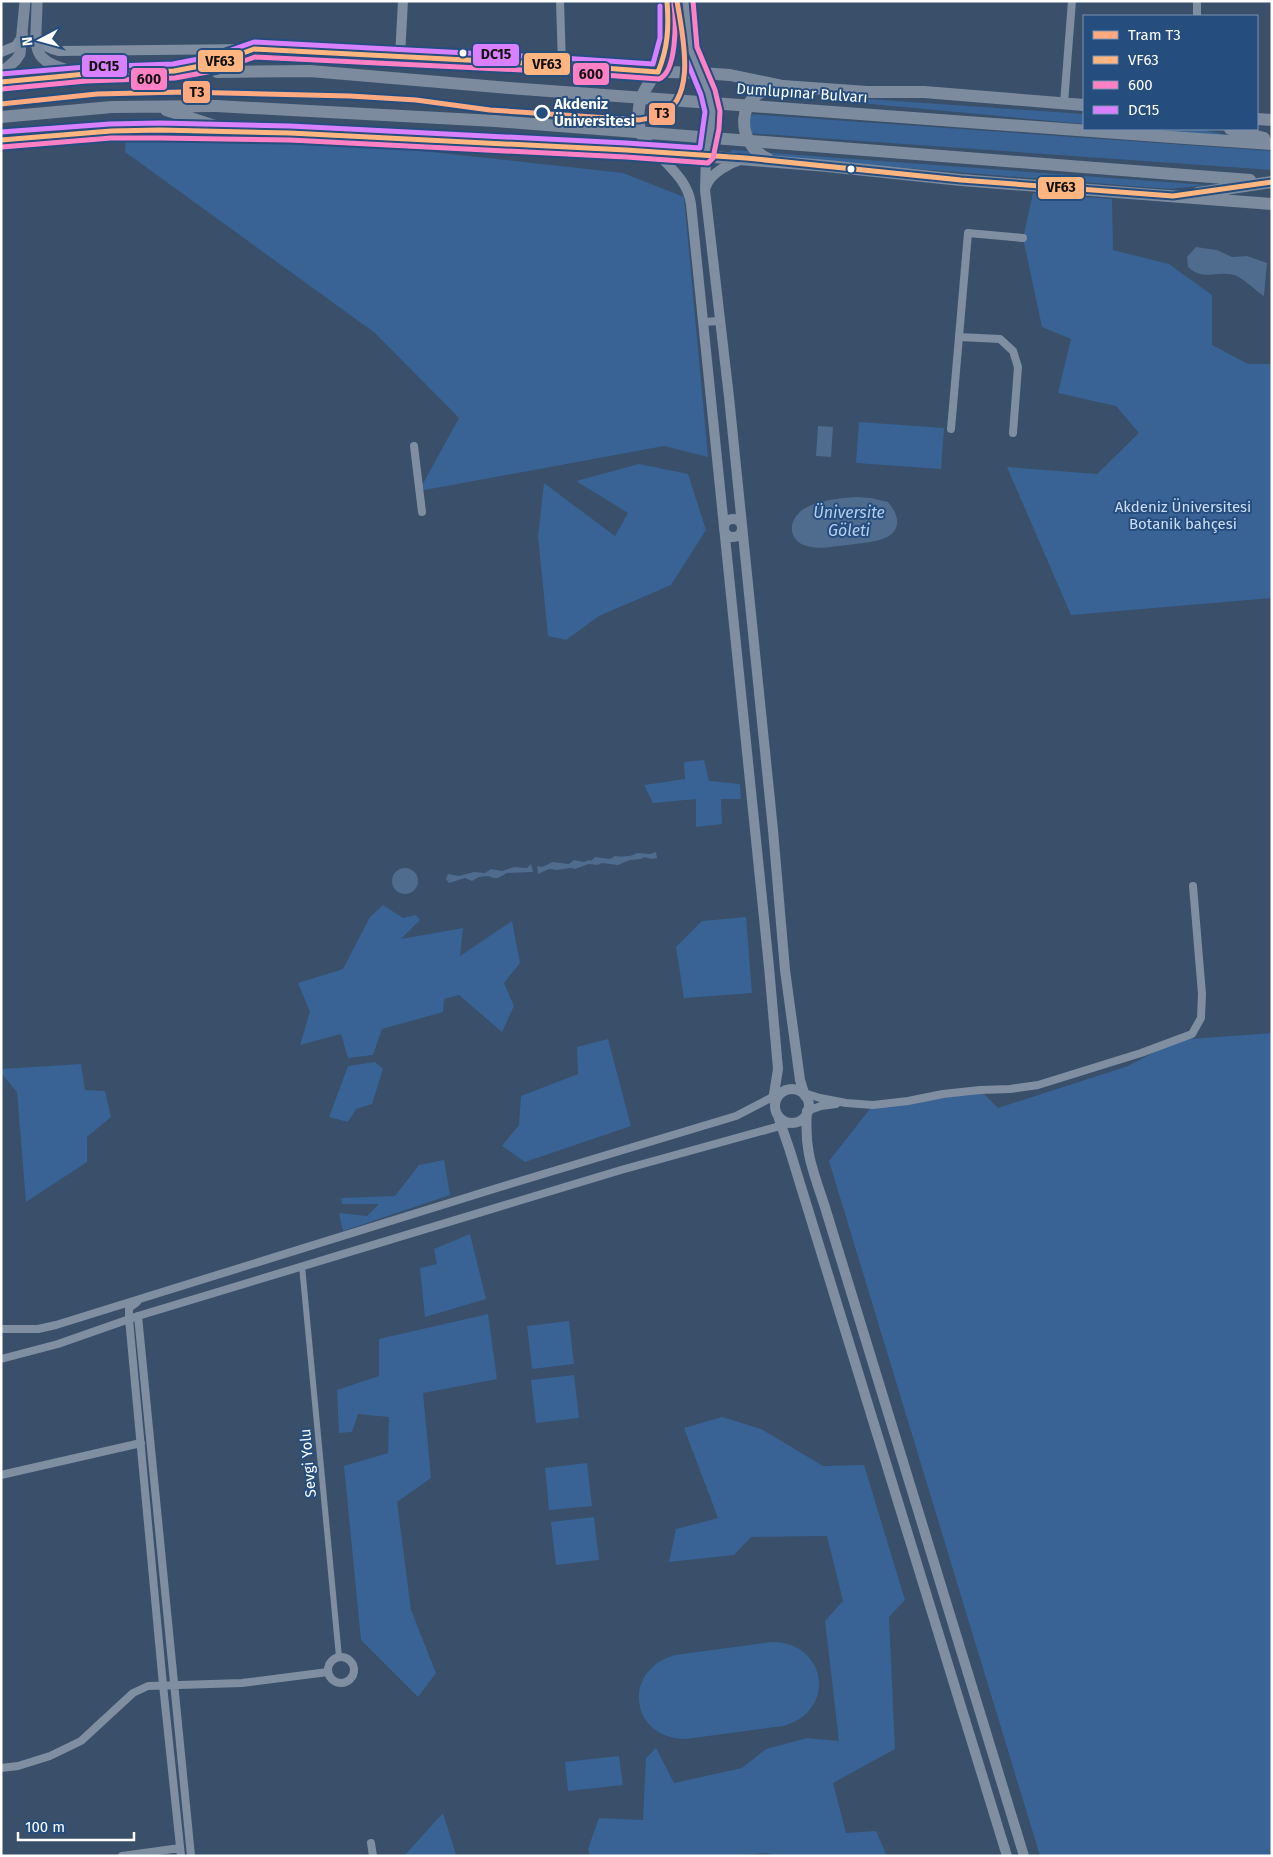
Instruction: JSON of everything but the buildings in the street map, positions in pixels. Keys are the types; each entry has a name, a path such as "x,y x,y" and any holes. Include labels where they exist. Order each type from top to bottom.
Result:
{"main road":[{"path":"1,73 20,54 25,1"},
{"path":"37,1 36,50 47,63 57,68 86,74"},
{"path":"658,153 646,142 640,130 639,120 644,91 658,72 667,48 669,37 667,1"},
{"path":"685,1 690,49 708,93 713,111 706,156"},
{"path":"174,71 216,63 254,49 730,75 784,86 867,92 924,92 1083,105"},
{"name":"Dumlupınar Bulvarı","path":"1,82 86,74 174,71 310,71 509,88 1272,144"},
{"path":"770,160 760,156 746,139 743,128 744,117 747,107 754,98 767,89 784,86"},
{"path":"154,106 234,133"},
{"path":"1,116 112,107 216,106 495,121 1272,182"},
{"path":"1258,118 1272,120"},
{"path":"1,140 160,130 290,133 746,158 961,180 1272,204"},
{"path":"1234,130 1272,140"},
{"path":"1173,196 1272,182"}],"street":[{"path":"400,56 402,1"},
{"path":"560,1 562,65"},
{"path":"1064,103 1072,1"},
{"path":"1197,1 1197,15"},
{"path":"13,63 1,52 16,46 23,34"},
{"path":"35,38 50,49 59,51 254,49"},
{"path":"658,153 684,183 690,196 769,967 778,1069 778,1097 783,1121 1007,1856"},
{"path":"706,156 705,190 772,822 784,970 800,1080 808,1106 806,1130 808,1159 832,1231 1024,1856"},
{"path":"705,190 710,177 746,158"},
{"path":"951,429 968,233 1022,238"},
{"path":"704,322 720,321"},
{"path":"959,337 1000,339 1013,351 1018,367 1013,433"},
{"path":"414,446 422,512"},
{"path":"724,530 725,523 732,519 739,521 742,527"},
{"path":"1,1329 38,1329 56,1325 736,1116 789,1090 846,1103 872,1105 908,1101 942,1094 1038,1086 1192,1034 1201,1018 1202,994 1193,886"},
{"path":"1,1359 58,1344 138,1316 783,1121 801,1120 808,1111 821,1106 846,1103"},
{"name":"Sevgi Yolu","path":"302,1266 339,1658"},
{"path":"122,1856 181,1852 163,1685 129,1319 129,1308 133,1304 158,1293"},
{"path":"138,1316 191,1856"},
{"path":"1,1475 141,1443"},
{"path":"339,1658 344,1658 352,1663 354,1673 352,1678 343,1683 333,1681 328,1672 330,1663 339,1658"},
{"path":"1,1768 18,1766 50,1756 81,1741 132,1692 148,1686 242,1683 328,1672"},
{"path":"371,1843 373,1856"}],"green space":[{"path":"817,99 868,99 1083,114 1083,124"},
{"path":"748,114 1272,151 1272,170 748,133"},
{"path":"1153,130 1203,130 1239,137"},
{"path":"126,138 341,142 623,173 684,197 708,457 664,446 419,491 459,418 375,333 125,152"},
{"path":"732,150 1207,185 1170,189 729,154"},
{"name":"Akdeniz Üniversitesi Botanik bahçesi","path":"1033,193 1112,199 1113,250 1169,264 1212,295 1212,345 1248,364 1272,364 1272,598 1071,615 1007,467 1097,474 1139,433 1116,406 1058,393 1071,339 1042,327 1023,238"},
{"path":"859,422 944,428 941,469 856,463"},
{"path":"639,464 688,474 706,530 671,585 599,616 566,640 548,636 538,536 544,483 615,536 628,513 576,481"},
{"path":"704,760 709,781 740,784 741,799 721,799 722,824 696,827 696,799 653,803 644,785 685,779 684,762"},
{"path":"383,905 403,918 416,915 420,920 401,939 463,928 460,956 512,921 520,963 504,983 514,1006 502,1032 459,995 444,999 443,1012 382,1029 373,1055 348,1058 341,1034 300,1045 310,1012 298,983 343,969 370,917"},
{"path":"746,917 752,993 684,998 676,947 702,921"},
{"path":"1272,1033 1272,1856 1040,1856 829,1161 873,1105 980,1090 998,1108 1128,1066 1177,1040"},
{"path":"608,1039 631,1126 525,1162 502,1146 519,1125 521,1096 578,1074 577,1047"},
{"path":"375,1062 383,1069 372,1104 356,1109 348,1122 329,1117 348,1066"},
{"path":"81,1064 85,1090 105,1091 111,1117 87,1137 87,1162 26,1202 17,1092 1,1073 1,1069"},
{"path":"444,1160 450,1195 343,1231 339,1213 367,1216 379,1204 342,1204 341,1198 395,1196 419,1165"},
{"path":"470,1234 486,1299 425,1317 420,1268 437,1264 434,1249"},
{"path":"488,1314 497,1379 423,1393 431,1478 397,1502 411,1610 436,1673 418,1697 361,1640 344,1466 388,1453 389,1417 358,1414 352,1432 339,1433 337,1390 379,1376 379,1339"},
{"path":"569,1321 574,1364 532,1369 527,1326"},
{"path":"574,1375 579,1418 536,1423 531,1380"},
{"path":"722,1417 761,1429 823,1466 864,1465 905,1600 889,1617 895,1749 833,1783 846,1833 876,1831 887,1856 780,1856 766,1853 729,1856 590,1856 588,1849 599,1818 643,1820 646,1758 656,1748 674,1783 742,1768 766,1749 807,1738 839,1741 825,1621 843,1601 827,1536 751,1537 734,1555 669,1562 676,1529 718,1518 684,1428"},
{"path":"587,1463 592,1506 549,1510 545,1468"},
{"path":"594,1517 599,1560 556,1565 551,1522"},
{"path":"772,1642 791,1645 805,1653 814,1665 819,1679 818,1693 812,1707 800,1718 783,1726 686,1739 667,1736 653,1728 644,1716 639,1703 640,1688 646,1674 658,1663 675,1655"},
{"path":"619,1756 623,1785 568,1791 565,1762"},
{"path":"443,1813 456,1855 471,1856 404,1856"}],"water":[{"path":"1196,247 1217,250 1232,257 1247,256 1267,263 1264,296 1241,278 1234,275 1199,274 1188,267 1187,257"},
{"path":"818,426 833,427 831,457 816,456"},
{"name":"Üniversite Göleti","path":"856,497 888,502 895,512 897,519 893,533 880,540 871,542 822,548 807,546 797,541 794,537 792,528 795,518 809,506 825,501"},
{"path":"656,852 657,858 644,857 618,865 602,863 598,865 589,864 575,869 549,869 538,874 537,866 542,867 553,862 569,864 574,860 591,861 595,857 610,859 615,856"},
{"path":"531,864 533,872 507,873 498,878 489,876 479,877 472,881 465,878 449,883 446,879 448,874 459,876 474,872 485,873 491,869 502,871 514,867 527,868"},
{"path":"405,868 414,872 418,881 414,890 405,894 396,890 392,881 396,872"}],"tram line":[{"name":"T3","path":"1,104 97,94 183,92 350,96 416,100 490,110 639,120 658,116 671,108 679,96 685,65 677,1"}],"transit line":[{"name":"VF63","path":"1,82 86,74 174,71 216,63 254,49 562,65 658,72 667,37 667,1"},
{"name":"600","path":"2,147 111,138 290,140 708,163 713,158 719,129 720,111 715,90 697,47 693,1"},
{"name":"DC15","path":"1,132 110,124 160,123 290,126 700,148 705,112 701,95 683,51 678,2"},
{"name":"600","path":"2,89 86,81 175,78 218,70 255,57 562,72 659,79 665,74 672,57 675,33 674,4"},
{"name":"DC15","path":"1,74 86,67 173,64 214,56 254,42 653,64 660,38 660,6"},
{"name":"VF63","path":"1,140 111,131 160,130 290,133 746,158 961,180 1173,196 1272,182"}],"place":[{"name":"Akdeniz Üniversitesi","path":"542,113"}]}
